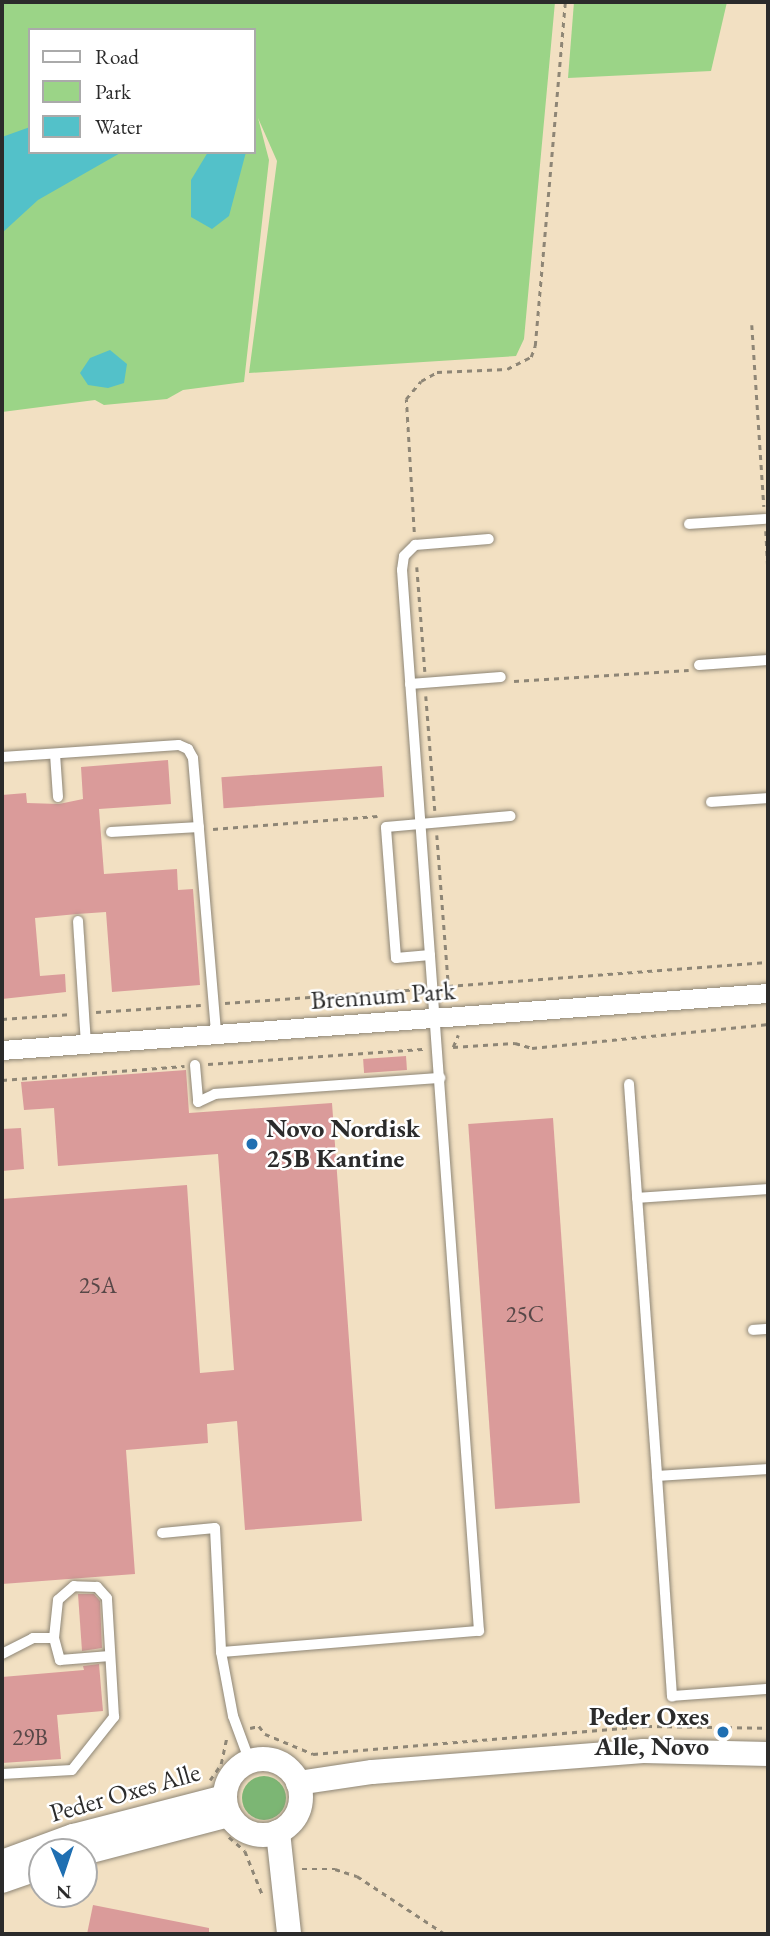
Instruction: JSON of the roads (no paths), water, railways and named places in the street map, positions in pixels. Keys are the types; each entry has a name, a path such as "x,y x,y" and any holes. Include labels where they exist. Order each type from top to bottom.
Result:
{"street":[{"name":"Brennum Park","path":"2,1050 768,993"},
{"path":"299,1793 418,1770 643,1751 768,1754"},
{"path":"262,1759 284,1766 299,1793 297,1814 269,1834 248,1832 225,1815 232,1775 250,1762 262,1759"},
{"name":"Peder Oxes Alle","path":"98,1849 225,1815"},
{"name":"Peder Oxes Alle","path":"2,1862 73,1836 225,1815"},
{"path":"269,1834 284,1871 289,1930"},
{"path":"269,1834 273,1889 289,1930"},
{"path":"2,1881 28,1872"}],"lane":[{"path":"689,524 765,519"},
{"path":"221,1652 479,1630 402,570 404,556 415,545 489,539"},
{"path":"699,667 768,660"},
{"path":"410,684 501,680"},
{"path":"2,757 179,745 193,758 216,1034"},
{"path":"55,754 58,797"},
{"path":"711,802 768,797"},
{"path":"430,955 396,958 386,827 511,816"},
{"path":"110,832 199,828"},
{"path":"78,921 86,1044"},
{"path":"195,1065 198,1102 215,1094 440,1078"},
{"path":"629,1084 673,1696 768,1689"},
{"path":"637,1198 768,1189"},
{"path":"753,1330 768,1329"},
{"path":"657,1476 768,1469"},
{"path":"162,1533 215,1528 221,1652 233,1716 250,1762"},
{"path":"2,1774 72,1770 114,1717 107,1598 97,1587 75,1586 58,1600 54,1638 60,1660 110,1657"},
{"path":"2,1654 33,1638 54,1638"}],"water":[{"path":"28,128 28,154 118,154 38,200 2,233 2,137"},
{"path":"207,154 245,154 229,216 212,229 191,217 191,180"},
{"path":"110,350 127,364 124,383 108,388 88,385 80,373 90,358"}],"place":[{"name":"Novo Nordisk 25B Kantine","path":"252,1144"},
{"name":"Peder Oxes Alle, Novo","path":"723,1732"}]}
